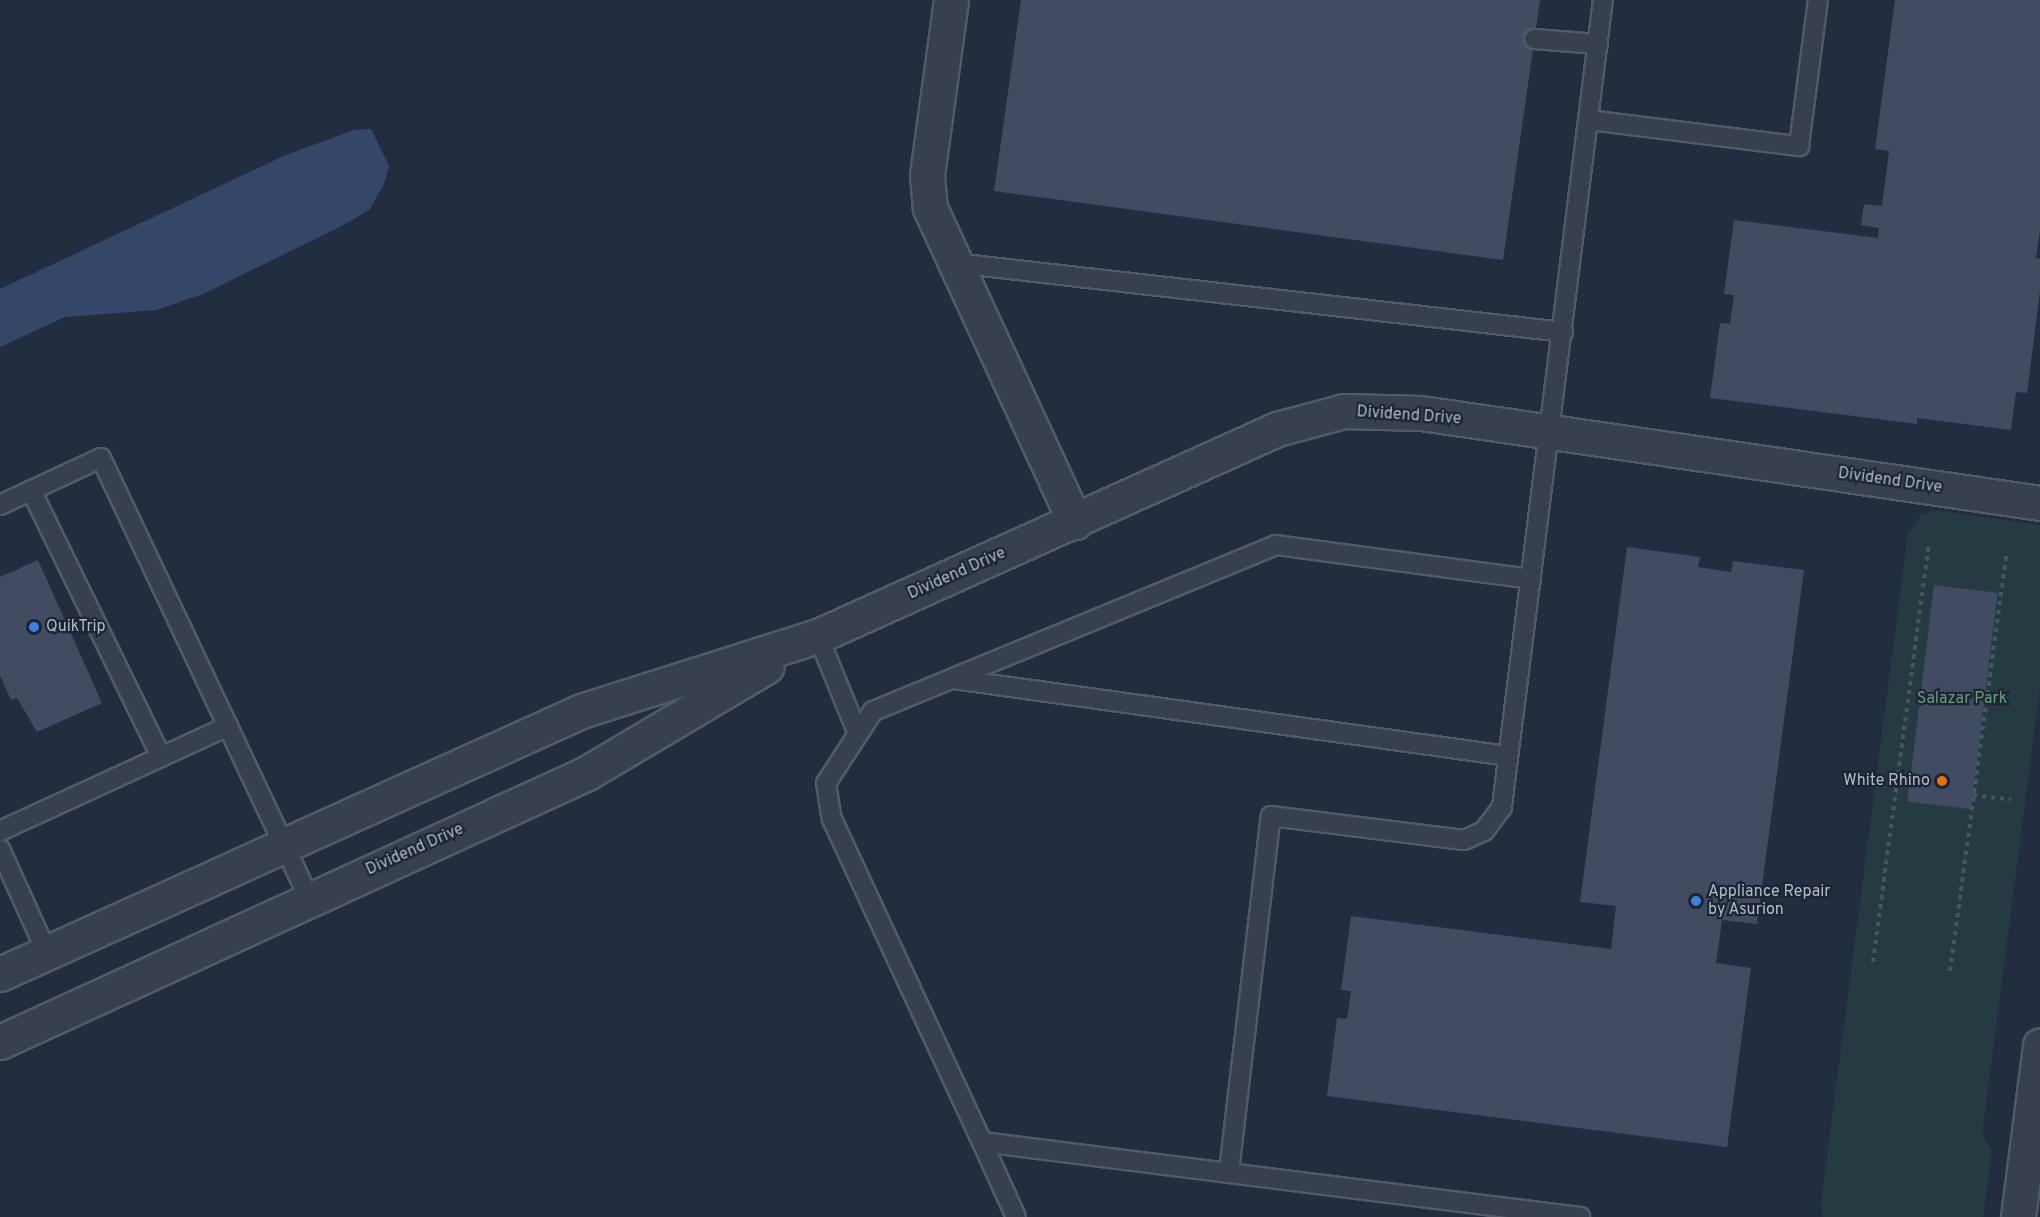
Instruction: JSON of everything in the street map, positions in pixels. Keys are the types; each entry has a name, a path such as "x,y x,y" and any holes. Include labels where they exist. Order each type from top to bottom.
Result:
{"street":[{"path":"951,0 927,192 930,208 1075,522"},
{"name":"Dividend Drive","path":"0,974 46,951 581,711 818,636 1277,429 1344,411 1421,413 2040,503"},
{"name":"Dividend Drive","path":"0,1042 309,898 587,773 818,636"},
{"path":"2018,1217 2040,1045"}],"lane":[{"path":"1229,1171 1271,816 1464,840 1484,831 1502,807 1603,0"},
{"path":"1589,120 1799,146 1818,0"},
{"path":"1534,39 1598,44"},
{"path":"955,263 1563,332"},
{"path":"0,505 101,458 309,898"},
{"path":"31,490 161,757"},
{"path":"1016,1217 832,819 826,783 873,711 1276,545 1531,579"},
{"path":"818,636 858,734"},
{"path":"952,679 1508,756"},
{"path":"0,831 228,726"},
{"path":"0,849 46,951"},
{"path":"982,1142 1229,1171 1580,1217"}],"path":[{"path":"1873,962 1929,545"},
{"path":"1950,971 2006,555"},
{"path":"1973,795 2011,801"}],"green space":[{"name":"Salazar Park","path":"1934,510 2040,525 2040,687 1982,1135 1992,1151 1983,1217 1823,1217 1821,1203 1908,534 1921,515"}],"water":[{"path":"371,129 389,166 384,184 370,209 344,225 203,294 156,310 65,317 0,347 0,289 286,155 354,130"}],"building":[{"path":"1021,0 1540,0 1503,260 994,191"},
{"path":"1895,0 2040,0 2040,230 2036,258 2040,259 2040,291 2027,393 2016,392 2011,430 1917,418 1917,424 1710,398 1720,323 1730,324 1734,295 1724,294 1734,220 1878,238 1879,228 1861,225 1864,204 1882,206 1889,151 1875,149"},
{"path":"1627,547 1700,557 1698,567 1731,572 1733,561 1804,570 1757,924 1722,920 1716,963 1751,968 1727,1147 1327,1096 1337,1018 1347,1019 1351,991 1341,990 1351,916 1611,949 1616,906 1580,902"},
{"name":"QuikTrip","path":"38,560 102,703 37,732 17,698 11,700 0,676 0,577"},
{"path":"1934,585 1998,593 1971,809 1907,801"}],"place":[{"name":"QuikTrip","path":"34,627"},
{"name":"White Rhino","path":"1942,781"},
{"name":"Appliance Repair by Asurion","path":"1696,901"}]}
